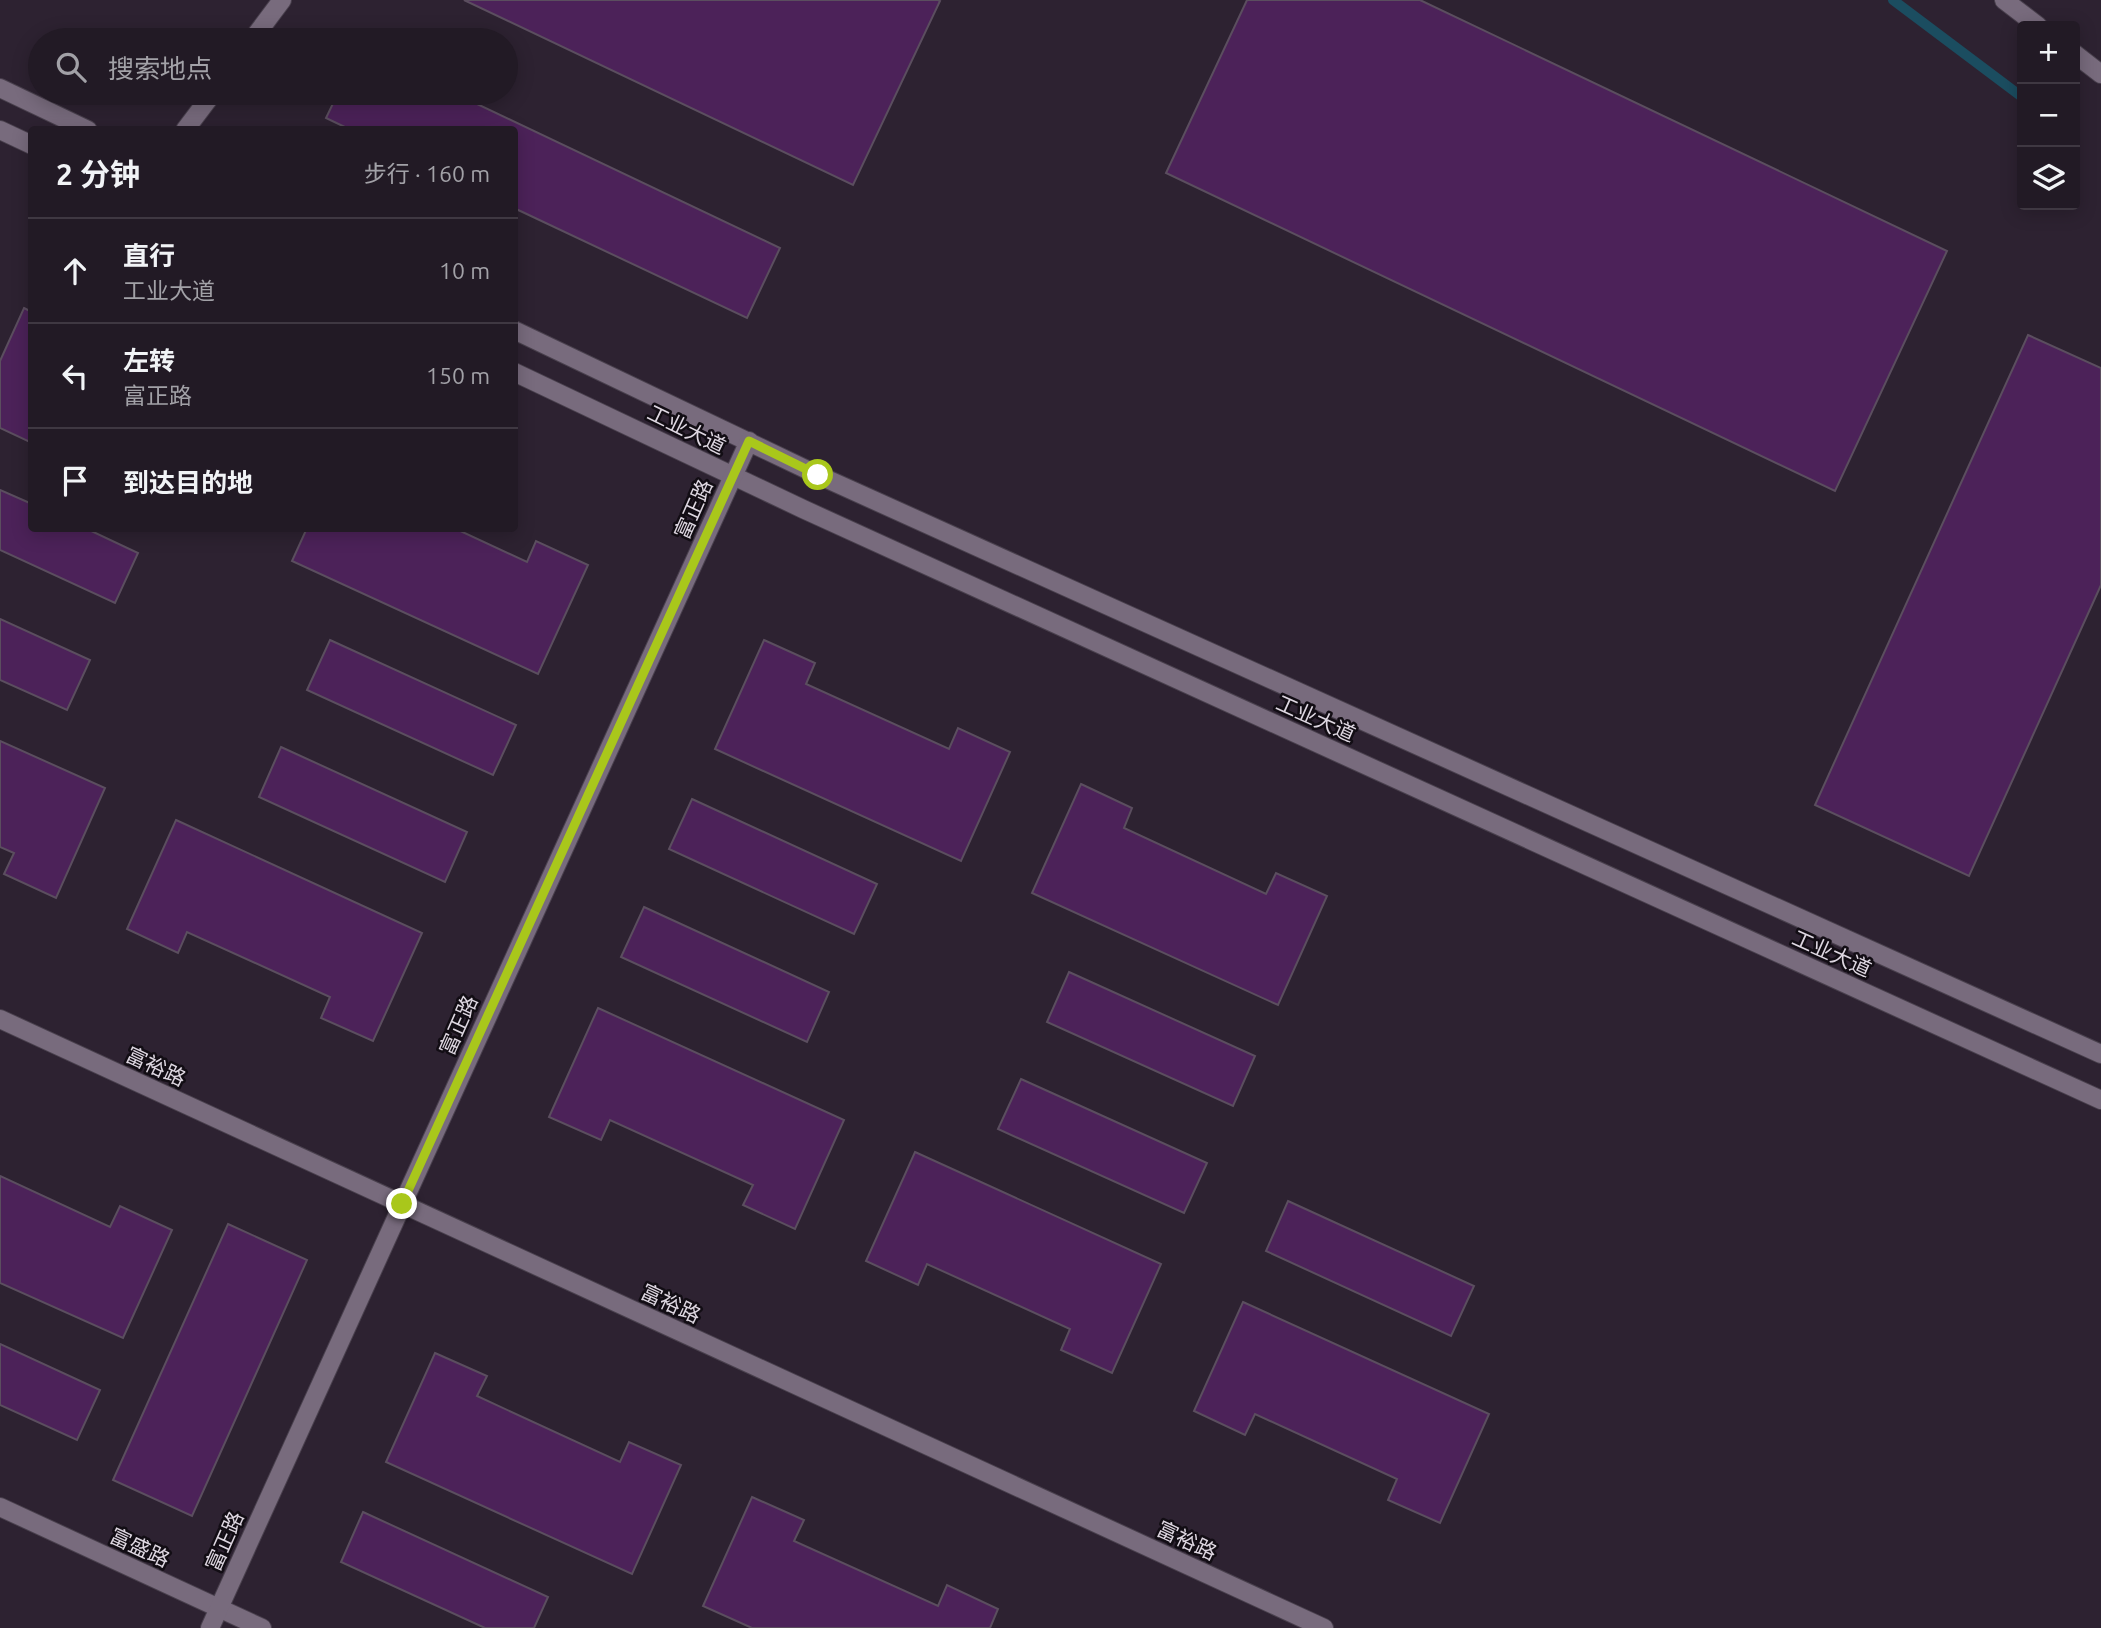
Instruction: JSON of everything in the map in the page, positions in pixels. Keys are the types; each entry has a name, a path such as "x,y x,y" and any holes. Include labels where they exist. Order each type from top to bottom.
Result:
{"street":[{"path":"261,28 282,0"},
{"path":"2004,0 2031,21"},
{"path":"2080,58 2101,74"},
{"path":"0,88 28,101"},
{"path":"36,105 80,126"},
{"path":"188,126 203,105"},
{"path":"0,130 28,143"},
{"name":"工业大道","path":"518,332 818,475 2101,1054"},
{"name":"工业大道","path":"518,374 733,476 2101,1100"},
{"name":"富正路","path":"209,1628 749,441"},
{"name":"富裕路","path":"0,1019 1324,1628"},
{"name":"富盛路","path":"0,1507 262,1628"}],"building":[{"path":"464,0 938,0 940,1 853,185"},
{"path":"1247,0 1420,0 1947,251 1835,491 1166,173"},
{"path":"332,105 479,105 780,248 747,318 518,210 518,126 343,126 326,118"},
{"path":"24,308 28,310 28,441 0,428 0,361"},
{"path":"2028,335 2101,368 2101,585 1969,876 1815,805"},
{"path":"0,490 28,502 28,532 93,532 138,553 115,603 0,550"},
{"path":"305,532 463,532 527,562 536,541 588,565 538,674 292,561"},
{"path":"0,619 90,660 67,710 0,680"},
{"path":"330,640 516,725 493,775 307,690"},
{"path":"764,640 815,663 806,684 949,749 958,728 1010,752 961,861 715,749"},
{"path":"0,741 105,788 56,898 4,874 14,853 0,847"},
{"path":"281,747 467,832 445,882 259,797"},
{"path":"1081,784 1132,808 1124,828 1266,894 1276,873 1327,896 1278,1005 1032,893"},
{"path":"692,799 877,884 854,934 669,849"},
{"path":"176,820 422,933 373,1041 321,1018 330,997 187,932 178,953 127,929"},
{"path":"644,907 829,992 807,1042 621,957"},
{"path":"1069,972 1255,1056 1233,1106 1047,1022"},
{"path":"598,1008 844,1120 795,1229 743,1205 753,1185 610,1120 601,1140 549,1117"},
{"path":"1021,1079 1207,1163 1184,1213 998,1129"},
{"path":"915,1152 1161,1264 1112,1373 1061,1350 1070,1329 927,1264 918,1285 866,1261"},
{"path":"0,1176 110,1227 120,1206 172,1230 123,1338 0,1283"},
{"path":"1288,1201 1474,1286 1451,1336 1266,1251"},
{"path":"228,1224 307,1260 192,1516 113,1480"},
{"path":"1243,1302 1489,1414 1440,1523 1388,1500 1397,1479 1255,1414 1245,1435 1194,1411"},
{"path":"0,1344 100,1390 77,1440 0,1405"},
{"path":"435,1353 487,1376 477,1396 620,1462 629,1442 681,1465 632,1574 386,1462"},
{"path":"752,1497 804,1520 794,1541 938,1606 947,1585 998,1609 990,1628 752,1628 703,1606"},
{"path":"363,1512 548,1597 534,1628 485,1628 341,1562"}],"waterway":[{"path":"1893,0 2017,93"}],"route":[{"path":"402,1204 749,441 818,475"}]}
